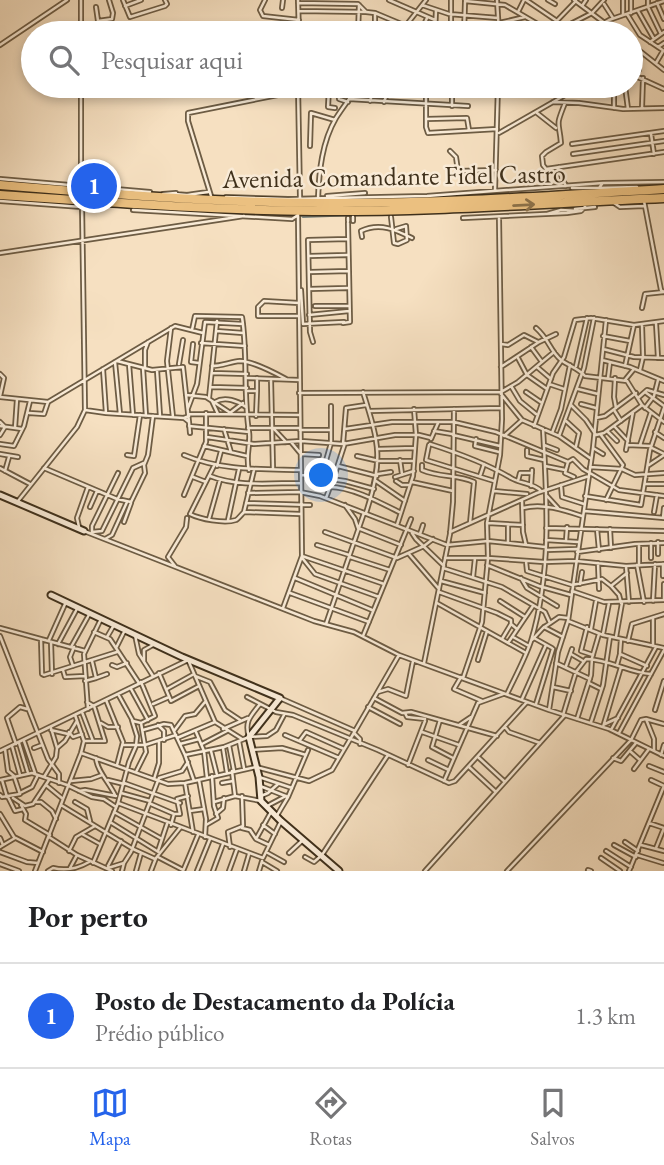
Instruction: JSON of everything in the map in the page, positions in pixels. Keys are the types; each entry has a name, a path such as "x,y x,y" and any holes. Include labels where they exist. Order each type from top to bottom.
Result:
{"highway":[{"path":"0,185 78,189"},
{"name":"Avenida Comandante Fidel Castro","path":"78,189 88,193 213,201 641,193 664,198"},
{"name":"Avenida Comandante Fidel Castro","path":"0,195 82,204 244,213 298,213 610,200 664,189"}],"street":[{"path":"36,21 67,0"},
{"path":"81,0 81,21"},
{"path":"96,7 98,21 112,19 113,13 108,0"},
{"path":"123,0 130,17 165,6 165,0"},
{"path":"125,6 141,0"},
{"path":"265,0 260,10 263,16 299,20 298,1 359,5 364,10 394,21"},
{"path":"282,8 283,0"},
{"path":"389,0 435,20 436,10"},
{"path":"450,21 451,0"},
{"path":"499,3 505,0"},
{"path":"518,12 525,0 557,21 575,0 602,21"},
{"path":"548,0 555,4"},
{"path":"582,6 586,0"},
{"path":"623,0 631,21"},
{"path":"627,14 631,0"},
{"path":"648,0 648,7 663,33 650,42"},
{"path":"463,21 465,1 499,3 532,21"},
{"path":"576,21 592,13 603,1 613,18"},
{"path":"608,21 664,1"},
{"path":"410,21 424,2 449,14 498,18"},
{"path":"499,3 499,21"},
{"path":"657,4 663,15"},
{"path":"358,21 359,5"},
{"path":"299,11 370,12"},
{"path":"638,11 654,39"},
{"path":"375,13 375,21"},
{"path":"508,21 525,17"},
{"path":"0,45 21,31"},
{"path":"643,36 663,51 656,63"},
{"path":"658,47 664,43"},
{"path":"643,53 664,70"},
{"path":"643,78 664,89"},
{"path":"78,189 81,98"},
{"path":"211,196 187,114 260,98"},
{"path":"298,98 300,198"},
{"path":"328,98 328,107 335,108"},
{"path":"340,98 384,103 468,106"},
{"path":"384,103 386,98"},
{"path":"426,98 426,130 430,134 498,129"},
{"path":"452,98 452,106"},
{"path":"495,190 498,98"},
{"path":"497,134 558,98"},
{"path":"614,98 614,108"},
{"path":"626,98 628,109"},
{"path":"642,98 642,108"},
{"path":"318,200 322,155 335,120 349,100"},
{"path":"553,102 628,109 664,108"},
{"path":"565,103 556,128 561,143 544,153 542,159 546,169 664,152"},
{"path":"536,112 556,128"},
{"path":"310,146 311,113 335,120"},
{"path":"426,119 467,118 469,131"},
{"path":"572,144 664,131"},
{"path":"651,134 654,154"},
{"path":"573,154 664,141"},
{"path":"599,142 601,151"},
{"path":"450,151 456,157 458,171 496,170"},
{"path":"559,167 566,186"},
{"path":"0,179 78,189 318,200 365,192"},
{"path":"344,196 451,196 495,190 566,186 641,193 664,182"},
{"path":"566,186 603,183 641,193"},
{"path":"599,188 603,183"},
{"path":"580,184 589,187"},
{"path":"187,195 209,191"},
{"path":"641,193 661,290 664,292"},
{"path":"355,194 359,197"},
{"path":"0,201 82,204 85,410 77,427 17,502"},
{"path":"542,215 595,206"},
{"path":"481,207 487,216"},
{"path":"463,213 465,217 499,218 582,211 585,207"},
{"path":"132,210 244,213"},
{"path":"572,210 582,211"},
{"path":"0,253 244,213"},
{"path":"283,608 302,556 298,213"},
{"path":"362,237 361,231 368,228 394,229 406,226 407,240 398,244 392,242 394,229 391,217"},
{"path":"482,701 454,689 462,677 481,627 488,558 488,523 502,435 499,218"},
{"path":"301,290 304,324 350,322 350,220"},
{"path":"394,229 412,239"},
{"path":"313,341 309,322 309,240 348,239"},
{"path":"309,256 349,255"},
{"path":"309,272 349,271"},
{"path":"309,289 349,288"},
{"path":"642,308 645,294 664,292"},
{"path":"299,303 264,301 258,307 257,314 299,316"},
{"path":"315,306 349,311"},
{"path":"309,315 349,311"},
{"path":"192,330 195,316 240,316 247,376 244,403 249,470"},
{"path":"218,317 210,387 218,414"},
{"path":"576,367 587,318"},
{"path":"559,436 591,344 594,318"},
{"path":"534,426 551,379 562,360 574,321 594,318 634,326 664,321"},
{"path":"549,710 558,652 568,619 587,477 592,459 606,320"},
{"path":"188,408 194,395 205,322 243,324"},
{"path":"656,323 658,358"},
{"path":"640,372 643,357 642,325"},
{"path":"0,374 4,378 0,393 17,399 48,402 171,328 177,326 203,333"},
{"path":"625,366 634,326"},
{"path":"171,328 167,361 170,368 173,417"},
{"path":"536,328 547,337 554,352 562,360 587,377 625,380 643,406 662,420"},
{"path":"216,331 243,333"},
{"path":"501,367 538,342 556,334"},
{"path":"501,344 508,345 524,335 538,342"},
{"path":"603,336 630,341"},
{"path":"178,366 183,340"},
{"path":"146,416 144,369 148,342"},
{"path":"201,343 245,346"},
{"path":"193,344 191,362 199,363"},
{"path":"531,347 541,372 551,379"},
{"path":"603,349 626,356 664,358"},
{"path":"299,393 501,393 554,352"},
{"path":"518,358 527,375 547,389"},
{"path":"601,360 664,381"},
{"path":"116,361 144,369 157,370 178,366 184,368 190,433"},
{"path":"116,361 120,414"},
{"path":"212,366 246,361 286,379"},
{"path":"608,378 610,362"},
{"path":"129,364 133,415"},
{"path":"552,433 570,365"},
{"path":"103,369 106,414"},
{"path":"625,380 634,369"},
{"path":"157,370 160,416"},
{"path":"211,373 299,380"},
{"path":"256,416 257,378"},
{"path":"615,378 615,409 621,421"},
{"path":"271,379 273,470"},
{"path":"595,435 601,435 643,406 652,398 655,383 659,379"},
{"path":"549,384 564,389"},
{"path":"511,386 524,406 537,415"},
{"path":"210,387 257,391"},
{"path":"576,388 598,394"},
{"path":"596,418 604,417 648,390 664,395"},
{"path":"326,624 377,475 379,461 376,436 363,392"},
{"path":"526,392 542,403"},
{"path":"585,496 640,505 645,495 651,447 662,420 664,407 645,392"},
{"path":"501,393 523,420 559,436 592,459"},
{"path":"186,395 212,400 231,414"},
{"path":"15,428 17,399"},
{"path":"212,400 244,403"},
{"path":"0,444 14,446 30,401"},
{"path":"27,413 44,414 48,402"},
{"path":"231,414 244,403"},
{"path":"326,498 333,486 344,444 346,408 367,404"},
{"path":"581,404 596,408"},
{"path":"570,405 588,423 595,435"},
{"path":"321,478 331,443 331,406"},
{"path":"369,411 501,408"},
{"path":"397,525 414,471 414,409"},
{"path":"424,663 450,532 454,409"},
{"path":"85,410 106,414 184,418 201,414 299,415"},
{"path":"626,450 634,412"},
{"path":"640,445 651,412"},
{"path":"184,495 206,437 201,414"},
{"path":"127,455 134,456 140,415"},
{"path":"105,539 111,536 145,473 144,463 148,455 153,416"},
{"path":"184,418 189,424 224,429 331,430"},
{"path":"502,435 523,420"},
{"path":"565,420 579,433 576,446"},
{"path":"345,429 392,422 454,422 502,435 568,462"},
{"path":"438,423 425,459 496,482"},
{"path":"0,435 2,425 22,429"},
{"path":"614,426 627,443 651,447 664,455 648,466"},
{"path":"224,429 231,453"},
{"path":"274,429 301,454 319,455"},
{"path":"444,782 471,717 482,701 505,694 531,642 545,576 547,490 543,429"},
{"path":"434,431 500,446"},
{"path":"607,431 617,441"},
{"path":"643,435 655,434 664,438"},
{"path":"206,437 248,443 301,441 344,444 376,436 416,435 432,438"},
{"path":"601,435 623,463 606,500"},
{"path":"476,439 475,446 500,452"},
{"path":"430,444 498,469 541,491"},
{"path":"544,445 557,450"},
{"path":"204,446 247,456"},
{"path":"378,449 415,448"},
{"path":"593,448 603,454"},
{"path":"527,450 527,456 544,460"},
{"path":"221,451 216,466 190,514 209,519 238,519 244,512 254,470"},
{"path":"0,454 18,457"},
{"path":"572,482 585,454"},
{"path":"184,455 216,466 301,473 374,489"},
{"path":"5,471 10,456"},
{"path":"357,456 379,461 414,461"},
{"path":"565,470 568,462 573,459 587,477"},
{"path":"400,460 402,474"},
{"path":"92,533 103,529 134,467 144,463"},
{"path":"480,476 485,464"},
{"path":"422,465 425,471 448,478 460,476 465,472"},
{"path":"338,466 377,475 391,472"},
{"path":"545,466 565,470 565,473 574,477"},
{"path":"580,466 622,470 635,475 664,473"},
{"path":"43,467 129,502"},
{"path":"0,468 30,484"},
{"path":"228,520 239,469"},
{"path":"590,469 612,487 625,492 664,496"},
{"path":"414,471 402,474 396,479 402,485 411,483 453,491"},
{"path":"465,472 467,479"},
{"path":"517,481 520,473 532,472 527,496"},
{"path":"92,533 118,473"},
{"path":"191,476 206,482"},
{"path":"209,476 220,480 251,483 300,483"},
{"path":"460,476 475,483 470,523"},
{"path":"450,532 527,496 587,477"},
{"path":"209,519 220,480"},
{"path":"376,481 405,501"},
{"path":"646,484 664,484"},
{"path":"357,494 360,485"},
{"path":"561,485 562,497 584,504"},
{"path":"333,486 401,513"},
{"path":"82,530 77,518 88,487"},
{"path":"90,507 97,491"},
{"path":"494,491 527,496"},
{"path":"248,492 300,492 326,498 447,545 488,541 577,551 664,543"},
{"path":"510,504 512,494"},
{"path":"0,495 180,569 363,637 399,655 549,710 603,726 663,755 664,745"},
{"path":"547,495 558,509"},
{"path":"654,512 657,495"},
{"path":"522,500 526,545"},
{"path":"124,522 129,502"},
{"path":"276,502 276,513"},
{"path":"246,503 310,505"},
{"path":"345,505 358,528 401,545"},
{"path":"523,508 547,507 582,516"},
{"path":"583,510 664,518 664,508"},
{"path":"244,512 300,514"},
{"path":"180,569 168,558 186,527 187,518"},
{"path":"363,637 411,520"},
{"path":"488,523 523,525"},
{"path":"420,534 423,525"},
{"path":"508,525 508,542"},
{"path":"563,549 567,527"},
{"path":"546,528 664,531"},
{"path":"597,528 598,550"},
{"path":"610,528 611,548"},
{"path":"412,531 414,537 443,567 502,587 545,612 550,623"},
{"path":"325,532 395,558 409,554 433,539"},
{"path":"546,541 578,542"},
{"path":"658,542 658,554"},
{"path":"651,558 652,543"},
{"path":"639,544 638,565 644,602"},
{"path":"317,545 390,570"},
{"path":"409,554 439,591 503,616 511,620 517,629"},
{"path":"302,556 384,584"},
{"path":"302,556 313,572 379,597"},
{"path":"445,558 576,561 626,566 663,564 663,574"},
{"path":"472,578 475,558"},
{"path":"526,561 526,570 572,585 605,580 619,595 621,603 616,638"},
{"path":"598,563 599,589"},
{"path":"653,601 654,564"},
{"path":"487,565 544,587 609,603 664,600 664,584"},
{"path":"626,566 629,602"},
{"path":"580,584 582,572"},
{"path":"611,586 627,573"},
{"path":"295,578 373,610"},
{"path":"521,578 525,587 557,606"},
{"path":"441,581 485,593"},
{"path":"289,593 369,622"},
{"path":"51,594 187,660 355,732 359,743"},
{"path":"500,601 525,617"},
{"path":"596,601 581,651 605,662 651,674"},
{"path":"52,674 50,641 66,602"},
{"path":"437,603 526,653"},
{"path":"577,719 590,681 593,657 609,603"},
{"path":"508,643 533,606"},
{"path":"58,643 78,607"},
{"path":"73,666 70,657 73,647 90,613"},
{"path":"628,641 632,624 664,614"},
{"path":"531,642 544,627 561,616 610,637 664,649 618,735"},
{"path":"611,730 655,647 653,618"},
{"path":"88,709 85,651 101,619"},
{"path":"502,639 512,624"},
{"path":"107,637 114,625"},
{"path":"544,627 563,637"},
{"path":"0,628 85,651"},
{"path":"41,639 42,674 52,674 117,650 125,630"},
{"path":"478,660 488,631"},
{"path":"94,632 107,637 127,663 140,682 156,716 141,723 132,720"},
{"path":"135,635 153,676"},
{"path":"0,636 42,745 50,763 59,774 59,783"},
{"path":"512,637 546,645 558,652"},
{"path":"590,723 601,689 610,637"},
{"path":"136,642 144,639"},
{"path":"603,726 619,666 621,639"},
{"path":"145,663 145,649 156,645"},
{"path":"522,700 546,645"},
{"path":"536,704 553,649"},
{"path":"566,666 572,649"},
{"path":"571,654 583,661"},
{"path":"620,654 647,666"},
{"path":"81,753 173,784 256,767 311,780 332,770 399,655"},
{"path":"425,871 564,715 576,672 583,661 593,657"},
{"path":"378,692 388,689 406,696 414,659"},
{"path":"92,660 96,678"},
{"path":"0,751 51,729 187,660"},
{"path":"187,660 215,722 238,741 244,768"},
{"path":"112,665 117,667 127,663"},
{"path":"556,663 566,666 601,689"},
{"path":"63,670 64,676 85,676"},
{"path":"159,673 171,701 199,686"},
{"path":"85,681 107,674"},
{"path":"166,690 195,675"},
{"path":"195,675 210,682 223,708 246,724 262,801 339,871"},
{"path":"655,710 664,681"},
{"path":"553,687 571,691"},
{"path":"131,688 148,720"},
{"path":"48,871 53,868 64,871 91,862 117,805 118,795 136,746 132,720 118,694"},
{"path":"152,705 169,697"},
{"path":"247,698 388,755 444,782 454,782 527,702"},
{"path":"250,737 280,698"},
{"path":"374,698 398,711 411,712 497,736"},
{"path":"106,700 123,745 117,765"},
{"path":"84,741 105,742 94,706 87,702"},
{"path":"175,735 185,716 195,714 206,704"},
{"path":"246,724 260,704"},
{"path":"28,773 7,717 20,707 30,711"},
{"path":"368,707 400,724"},
{"path":"391,719 398,711"},
{"path":"82,712 93,742"},
{"path":"185,755 222,747 250,737 266,737 273,733 284,714"},
{"path":"35,871 81,753 84,741 75,715"},
{"path":"459,725 471,717"},
{"path":"201,744 248,718"},
{"path":"408,765 426,718"},
{"path":"603,726 618,718"},
{"path":"646,719 654,739 654,751"},
{"path":"440,720 433,748 453,758"},
{"path":"507,871 631,740 641,720 664,724"},
{"path":"57,748 78,721"},
{"path":"123,745 145,746 175,735 196,732 215,722"},
{"path":"101,723 108,727 118,727"},
{"path":"136,772 145,753 141,723"},
{"path":"143,730 169,724 185,755 194,781"},
{"path":"158,726 164,731 164,740"},
{"path":"505,727 509,732 540,744"},
{"path":"51,729 69,733 74,737 82,734"},
{"path":"44,777 56,757 57,748 51,729"},
{"path":"226,731 238,741"},
{"path":"196,732 204,751 207,778"},
{"path":"300,740 306,732 344,749"},
{"path":"422,732 459,745"},
{"path":"285,735 340,758"},
{"path":"180,744 199,739"},
{"path":"9,797 18,796 32,787 36,774 24,741"},
{"path":"122,871 153,794 159,742"},
{"path":"613,758 621,761 637,743"},
{"path":"16,744 20,775"},
{"path":"229,744 235,796"},
{"path":"34,748 42,745"},
{"path":"222,747 227,773"},
{"path":"252,750 282,748 306,755"},
{"path":"5,749 8,770 14,776 20,793"},
{"path":"634,769 649,749"},
{"path":"210,750 217,775"},
{"path":"259,871 287,796 308,750"},
{"path":"631,752 640,760"},
{"path":"305,857 314,862 322,855 388,755"},
{"path":"478,757 505,782"},
{"path":"96,758 98,769 118,795"},
{"path":"428,760 450,770"},
{"path":"156,780 182,771 188,762"},
{"path":"649,766 663,771 664,765"},
{"path":"469,767 496,792"},
{"path":"23,809 15,811 1,779 28,773 36,774 237,849 262,860 277,871"},
{"path":"71,781 104,775"},
{"path":"206,825 218,819 212,776"},
{"path":"259,777 292,788"},
{"path":"0,795 26,806 38,801 49,780"},
{"path":"108,780 179,803"},
{"path":"199,780 206,825 205,837"},
{"path":"606,851 630,869 664,789 650,780"},
{"path":"222,783 233,781"},
{"path":"185,783 193,832"},
{"path":"262,801 279,783"},
{"path":"46,785 63,799"},
{"path":"260,786 287,796"},
{"path":"65,794 85,790 118,795 150,802 174,814 180,814 178,798 188,796"},
{"path":"214,802 242,796 275,803 287,796"},
{"path":"242,796 242,828"},
{"path":"216,814 222,811 224,798"},
{"path":"38,801 52,810 55,819"},
{"path":"19,802 25,820 76,856 103,870 113,871 117,866"},
{"path":"75,802 87,809 94,825"},
{"path":"61,805 133,849 157,855"},
{"path":"656,806 662,809"},
{"path":"190,811 204,809"},
{"path":"114,812 166,844"},
{"path":"256,839 271,812"},
{"path":"0,814 15,838 43,852"},
{"path":"151,871 161,840 174,814"},
{"path":"110,821 183,871 198,835"},
{"path":"125,830 131,821"},
{"path":"649,823 664,828 656,849"},
{"path":"69,851 75,839 94,825"},
{"path":"263,825 275,834"},
{"path":"157,855 180,828"},
{"path":"230,847 228,832 242,828 251,831 256,839 269,845"},
{"path":"82,834 101,845"},
{"path":"0,838 1,848"},
{"path":"1,848 15,838"},
{"path":"197,871 211,839"},
{"path":"103,870 121,840"},
{"path":"289,853 303,840"},
{"path":"47,845 55,841"},
{"path":"625,842 637,854"},
{"path":"213,871 223,844"},
{"path":"614,845 663,863"},
{"path":"641,845 664,851"},
{"path":"1,848 27,862 38,863"},
{"path":"229,871 237,849"},
{"path":"266,852 284,862"},
{"path":"136,871 141,853"},
{"path":"244,871 249,854"},
{"path":"70,868 76,856"},
{"path":"601,858 620,871"},
{"path":"103,870 124,863"},
{"path":"0,864 19,871"},
{"path":"82,871 83,865"}],"waterway":[{"path":"300,214 303,217 439,212"}],"place":[{"name":"Posto de Destacamento da Polícia","path":"94,186"}]}
